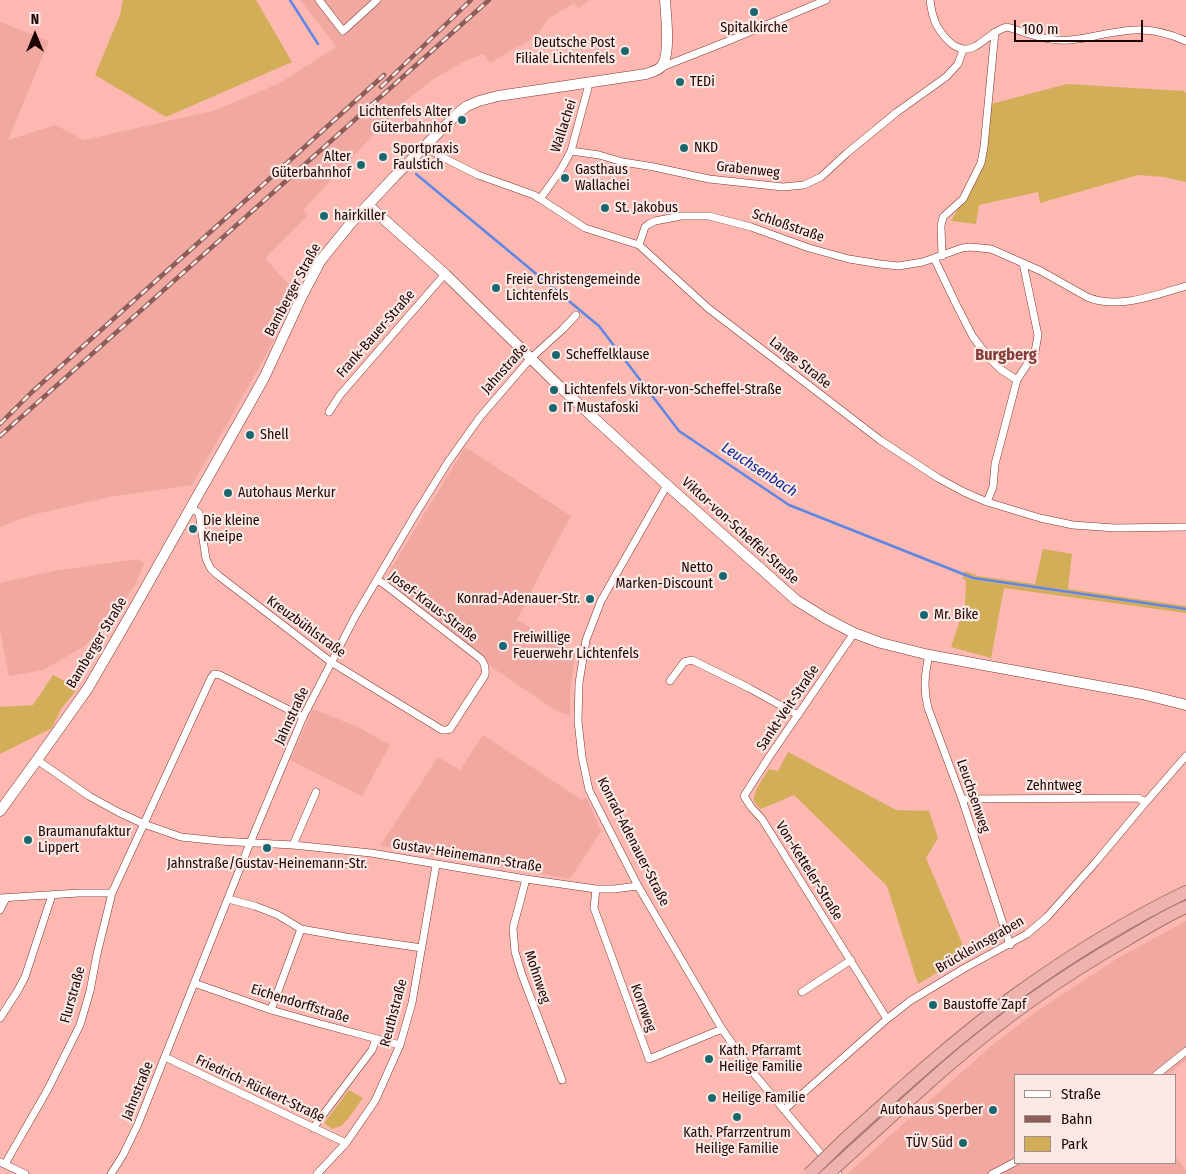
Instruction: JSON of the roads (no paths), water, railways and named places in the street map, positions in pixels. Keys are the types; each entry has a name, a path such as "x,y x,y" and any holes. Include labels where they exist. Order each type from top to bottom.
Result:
{"highway":[{"path":"809,1174 843,1141 939,1056 1013,997 1099,939 1186,892"},
{"path":"828,1174 942,1070 1024,1006 1064,977 1186,907"}],"street":[{"path":"319,0 343,31 377,0"},
{"path":"662,67 666,58 667,37 665,0"},
{"name":"Bamberger Straße","path":"0,811 88,688 264,378 321,260 351,223 425,145 458,113 467,106 479,101 498,96 646,74 826,0"},
{"path":"930,0 937,25 954,46 963,50 972,48 995,32 1007,27 1044,38 1061,40 1138,29 1172,34 1186,41"},
{"path":"995,32 981,163 963,199 943,217 941,226 942,256 962,248 991,249 1041,271 1087,297 1101,301 1129,300 1186,286"},
{"name":"Grabenweg","path":"571,151 599,155 623,162 709,179 783,187 804,185 821,178 847,153 897,112 946,77 958,64 963,50"},
{"name":"Wallachei","path":"540,199 560,171 571,151 588,83"},
{"name":"Lange Straße","path":"425,145 438,155 478,175 540,199 585,228 639,245 708,308 880,440 938,478 964,492 988,502 1040,518 1073,525 1115,528 1186,527"},
{"name":"Viktor-von-Scheffel-Straße","path":"368,205 444,274 530,359 667,485 796,600 825,618 854,633 929,655 1142,694 1186,705"},
{"name":"Schloßstraße","path":"639,245 645,227 649,224 668,218 695,215 722,218 751,226 809,248 853,260 898,266 923,262 942,256"},
{"path":"934,258 973,337 990,360 1017,380"},
{"path":"988,502 993,487 995,464 1017,380 1035,352 1038,335 1023,264"},
{"name":"Frank-Bauer-Straße","path":"329,412 346,388 444,274"},
{"name":"Jahnstraße","path":"111,1174 123,1155 138,1124 250,843 303,717 356,615 414,514 480,416 530,359 576,315"},
{"name":"Konrad-Adenauer-Straße","path":"667,485 601,601 586,640 579,682 578,721 582,757 590,790 638,886 722,1029 750,1069 838,1174"},
{"name":"Kreuzbühlstraße","path":"190,508 199,513 206,559 211,569 219,576 331,662 442,730 450,729"},
{"name":"Josef-Kraus-Straße","path":"377,580 484,663 485,675 450,729"},
{"name":"Sankt-Veit-Straße","path":"744,798 769,757 854,633"},
{"name":"Leuchsenweg","path":"929,655 924,694 962,799 1010,944"},
{"path":"670,681 684,662 692,660 798,715"},
{"name":"Flurstraße","path":"3,1163 48,1089 80,1025 90,991 112,893 211,678 214,674 220,675 303,717"},
{"name":"Brückleinsgraben","path":"784,1110 887,1019 923,992 1027,934 1046,917 1095,863 1186,756"},
{"name":"Gustav-Heinemann-Straße","path":"37,760 89,796 144,824 181,837 372,853 436,865 596,889 638,886"},
{"path":"293,845 316,792"},
{"name":"Von-Ketteler-Straße","path":"744,798 762,819 887,1019"},
{"name":"Zehntweg","path":"962,799 1138,798 1146,802"},
{"name":"Reuthstraße","path":"317,1174 346,1143 375,1101 400,1045 412,1003 436,865"},
{"name":"Mohnweg","path":"526,879 513,928 515,952 562,1080"},
{"name":"Kornweg","path":"596,889 594,908 648,1060 722,1029"},
{"path":"0,910 3,898 79,893 112,893"},
{"path":"0,1018 25,977 52,896"},
{"path":"228,899 255,906 278,915 302,929 422,948"},
{"path":"270,1010 302,929"},
{"path":"802,992 851,960"},
{"name":"Eichendorffstraße","path":"194,983 270,1010 400,1045"},
{"path":"313,1128 372,1050 376,1039"},
{"path":"1157,1074 1186,1051"},
{"name":"Friedrich-Rückert-Straße","path":"165,1057 346,1143"},
{"path":"3,1163 25,1174"},
{"path":"992,1174 1014,1163"}],"waterway":[{"path":"290,0 318,44"},
{"name":"Leuchsenbach","path":"416,174 599,326 679,431 789,505 973,578 1186,609"}],"railway":[{"path":"381,87 471,0"},
{"path":"0,436 489,0"},
{"path":"0,424 32,392 384,75"}],"place":[{"name":"Spitalkirche","path":"754,12"},
{"name":"Deutsche Post Filiale Lichtenfels","path":"625,51"},
{"name":"TEDi","path":"680,82"},
{"name":"Lichtenfels Alter Güterbahnhof","path":"462,120"},
{"name":"NKD","path":"684,148"},
{"name":"Sportpraxis Faulstich","path":"383,157"},
{"name":"Alter Güterbahnhof","path":"361,165"},
{"name":"Gasthaus Wallachei","path":"565,178"},
{"name":"St. Jakobus","path":"605,208"},
{"name":"hairkiller","path":"324,216"},
{"name":"Freie Christengemeinde Lichtenfels","path":"496,288"},
{"name":"Scheffelklause","path":"556,355"},
{"name":"Lichtenfels Viktor-von-Scheffel-Straße","path":"554,390"},
{"name":"IT Mustafoski","path":"553,408"},
{"name":"Shell","path":"250,435"},
{"name":"Autohaus Merkur","path":"228,493"},
{"name":"Die kleine Kneipe","path":"193,529"},
{"name":"Netto Marken-Discount","path":"723,576"},
{"name":"Konrad-Adenauer-Str.","path":"590,599"},
{"name":"Mr. Bike","path":"924,615"},
{"name":"Freiwillige Feuerwehr Lichtenfels","path":"503,646"},
{"name":"Braumanufaktur Lippert","path":"28,840"},
{"name":"Jahnstraße/Gustav-Heinemann-Str.","path":"267,848"},
{"name":"Baustoffe Zapf","path":"933,1005"},
{"name":"Kath. Pfarramt Heilige Familie","path":"709,1059"},
{"name":"Heilige Familie","path":"712,1098"},
{"name":"Autohaus Sperber","path":"993,1110"},
{"name":"Kath. Pfarrzentrum Heilige Familie","path":"737,1117"},
{"name":"TÜV Süd","path":"963,1143"}],"district":[{"name":"Burgberg","path":"1006,356"}]}
